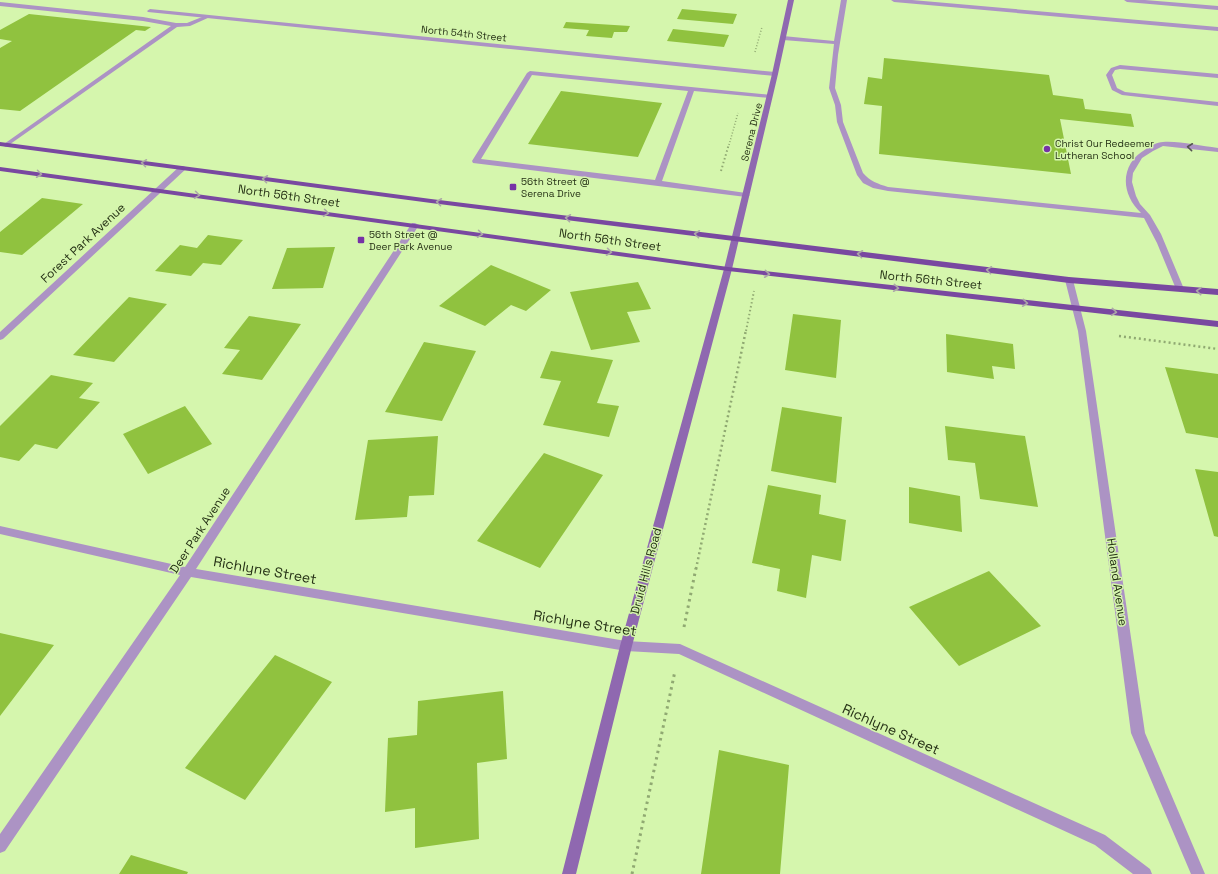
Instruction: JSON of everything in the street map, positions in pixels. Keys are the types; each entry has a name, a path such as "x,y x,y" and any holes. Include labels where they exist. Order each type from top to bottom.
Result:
{"main road":[{"name":"North 56th Street","path":"3,145 1069,280 1218,292"},
{"name":"North 56th Street","path":"0,169 728,269 1218,324"}],"street":[{"name":"Serena Drive","path":"728,269 770,96 791,0"},
{"path":"844,0 835,55 832,88 834,99 838,105 840,122 860,173 866,181 876,186 888,189 1147,216"},
{"path":"894,0 1218,29"},
{"path":"1127,0 1218,8"},
{"path":"0,4 143,19 176,25 188,25 207,16"},
{"name":"North 54th Street","path":"150,11 775,74"},
{"path":"3,145 176,25"},
{"path":"783,38 838,43"},
{"path":"1218,76 1120,67 1113,69 1109,75 1114,89 1124,94 1218,104"},
{"path":"746,195 716,190 476,162 530,73 770,96"},
{"path":"658,183 692,89"},
{"path":"1180,289 1147,216 1136,204 1127,180 1131,168 1142,154 1147,150 1162,144 1218,150"},
{"name":"Forest Park Avenue","path":"0,337 183,168"},
{"name":"Deer Park Avenue","path":"0,846 188,572 415,225"},
{"name":"Druid Hills Road","path":"569,874 626,646 728,269"},
{"name":"Holland Avenue","path":"1069,280 1082,331 1138,733 1198,874"},
{"name":"Richlyne Street","path":"0,530 188,572 626,646 680,649 1100,840 1145,874"}],"path":[{"path":"754,54 763,23"},
{"path":"716,190 743,94"},
{"path":"632,874 755,288"},
{"path":"1082,331 1218,349"}],"building":[{"path":"682,9 737,14 733,24 677,19"},
{"path":"29,14 151,27 145,31 136,30 20,111 0,109 0,48 12,41 0,39 0,30"},
{"path":"566,22 630,26 627,32 614,32 612,38 586,36 589,30 563,28"},
{"path":"673,29 729,35 724,47 667,41"},
{"path":"884,58 1049,75 1053,95 1083,99 1085,109 1131,114 1134,127 1060,119 1071,174 879,154 882,106 864,104 868,77 882,79"},
{"path":"561,91 662,103 638,157 528,144"},
{"path":"42,198 83,204 22,255 0,252 0,232"},
{"path":"208,235 243,240 221,265 203,263 191,276 155,271 180,245 197,248"},
{"path":"335,247 323,288 272,289 287,248"},
{"path":"491,265 551,290 526,311 511,305 485,326 439,306"},
{"path":"638,282 651,309 627,312 640,342 591,350 570,292"},
{"path":"129,297 167,304 114,362 73,355"},
{"path":"793,314 841,320 836,378 785,370"},
{"path":"249,316 301,324 262,380 222,374 240,350 224,348"},
{"path":"946,334 1013,344 1015,369 992,366 994,379 947,372"},
{"path":"424,342 476,351 442,421 385,412"},
{"path":"551,351 613,360 597,403 619,406 609,437 543,425 561,381 540,378"},
{"path":"1165,367 1218,374 1218,438 1186,433"},
{"path":"51,375 93,383 79,398 100,402 57,449 35,444 19,461 0,457 0,426"},
{"path":"185,406 212,444 148,474 123,434"},
{"path":"782,407 842,417 836,483 771,471"},
{"path":"945,426 1025,436 1038,507 980,499 975,463 948,460"},
{"path":"438,436 434,495 409,496 407,517 355,520 368,440"},
{"path":"544,453 603,475 540,568 477,541"},
{"path":"1195,469 1218,472 1218,537 1214,536"},
{"path":"768,485 821,495 819,514 846,520 841,561 812,555 806,598 777,591 780,569 752,563"},
{"path":"909,487 960,496 962,532 909,523"},
{"path":"989,571 1041,626 959,666 909,607"},
{"path":"0,633 54,645 0,716"},
{"path":"275,655 332,682 245,800 185,768"},
{"path":"503,691 507,759 477,763 479,839 415,848 415,808 385,812 388,738 417,735 418,701"},
{"path":"719,750 789,765 780,874 701,874"},
{"path":"131,855 188,872 187,874 119,874"}],"place":[{"name":"Christ Our Redeemer Lutheran School","path":"1047,149"},
{"name":"56th Street @ Serena Drive","path":"513,187"},
{"name":"56th Street @ Deer Park Avenue","path":"361,240"}]}
